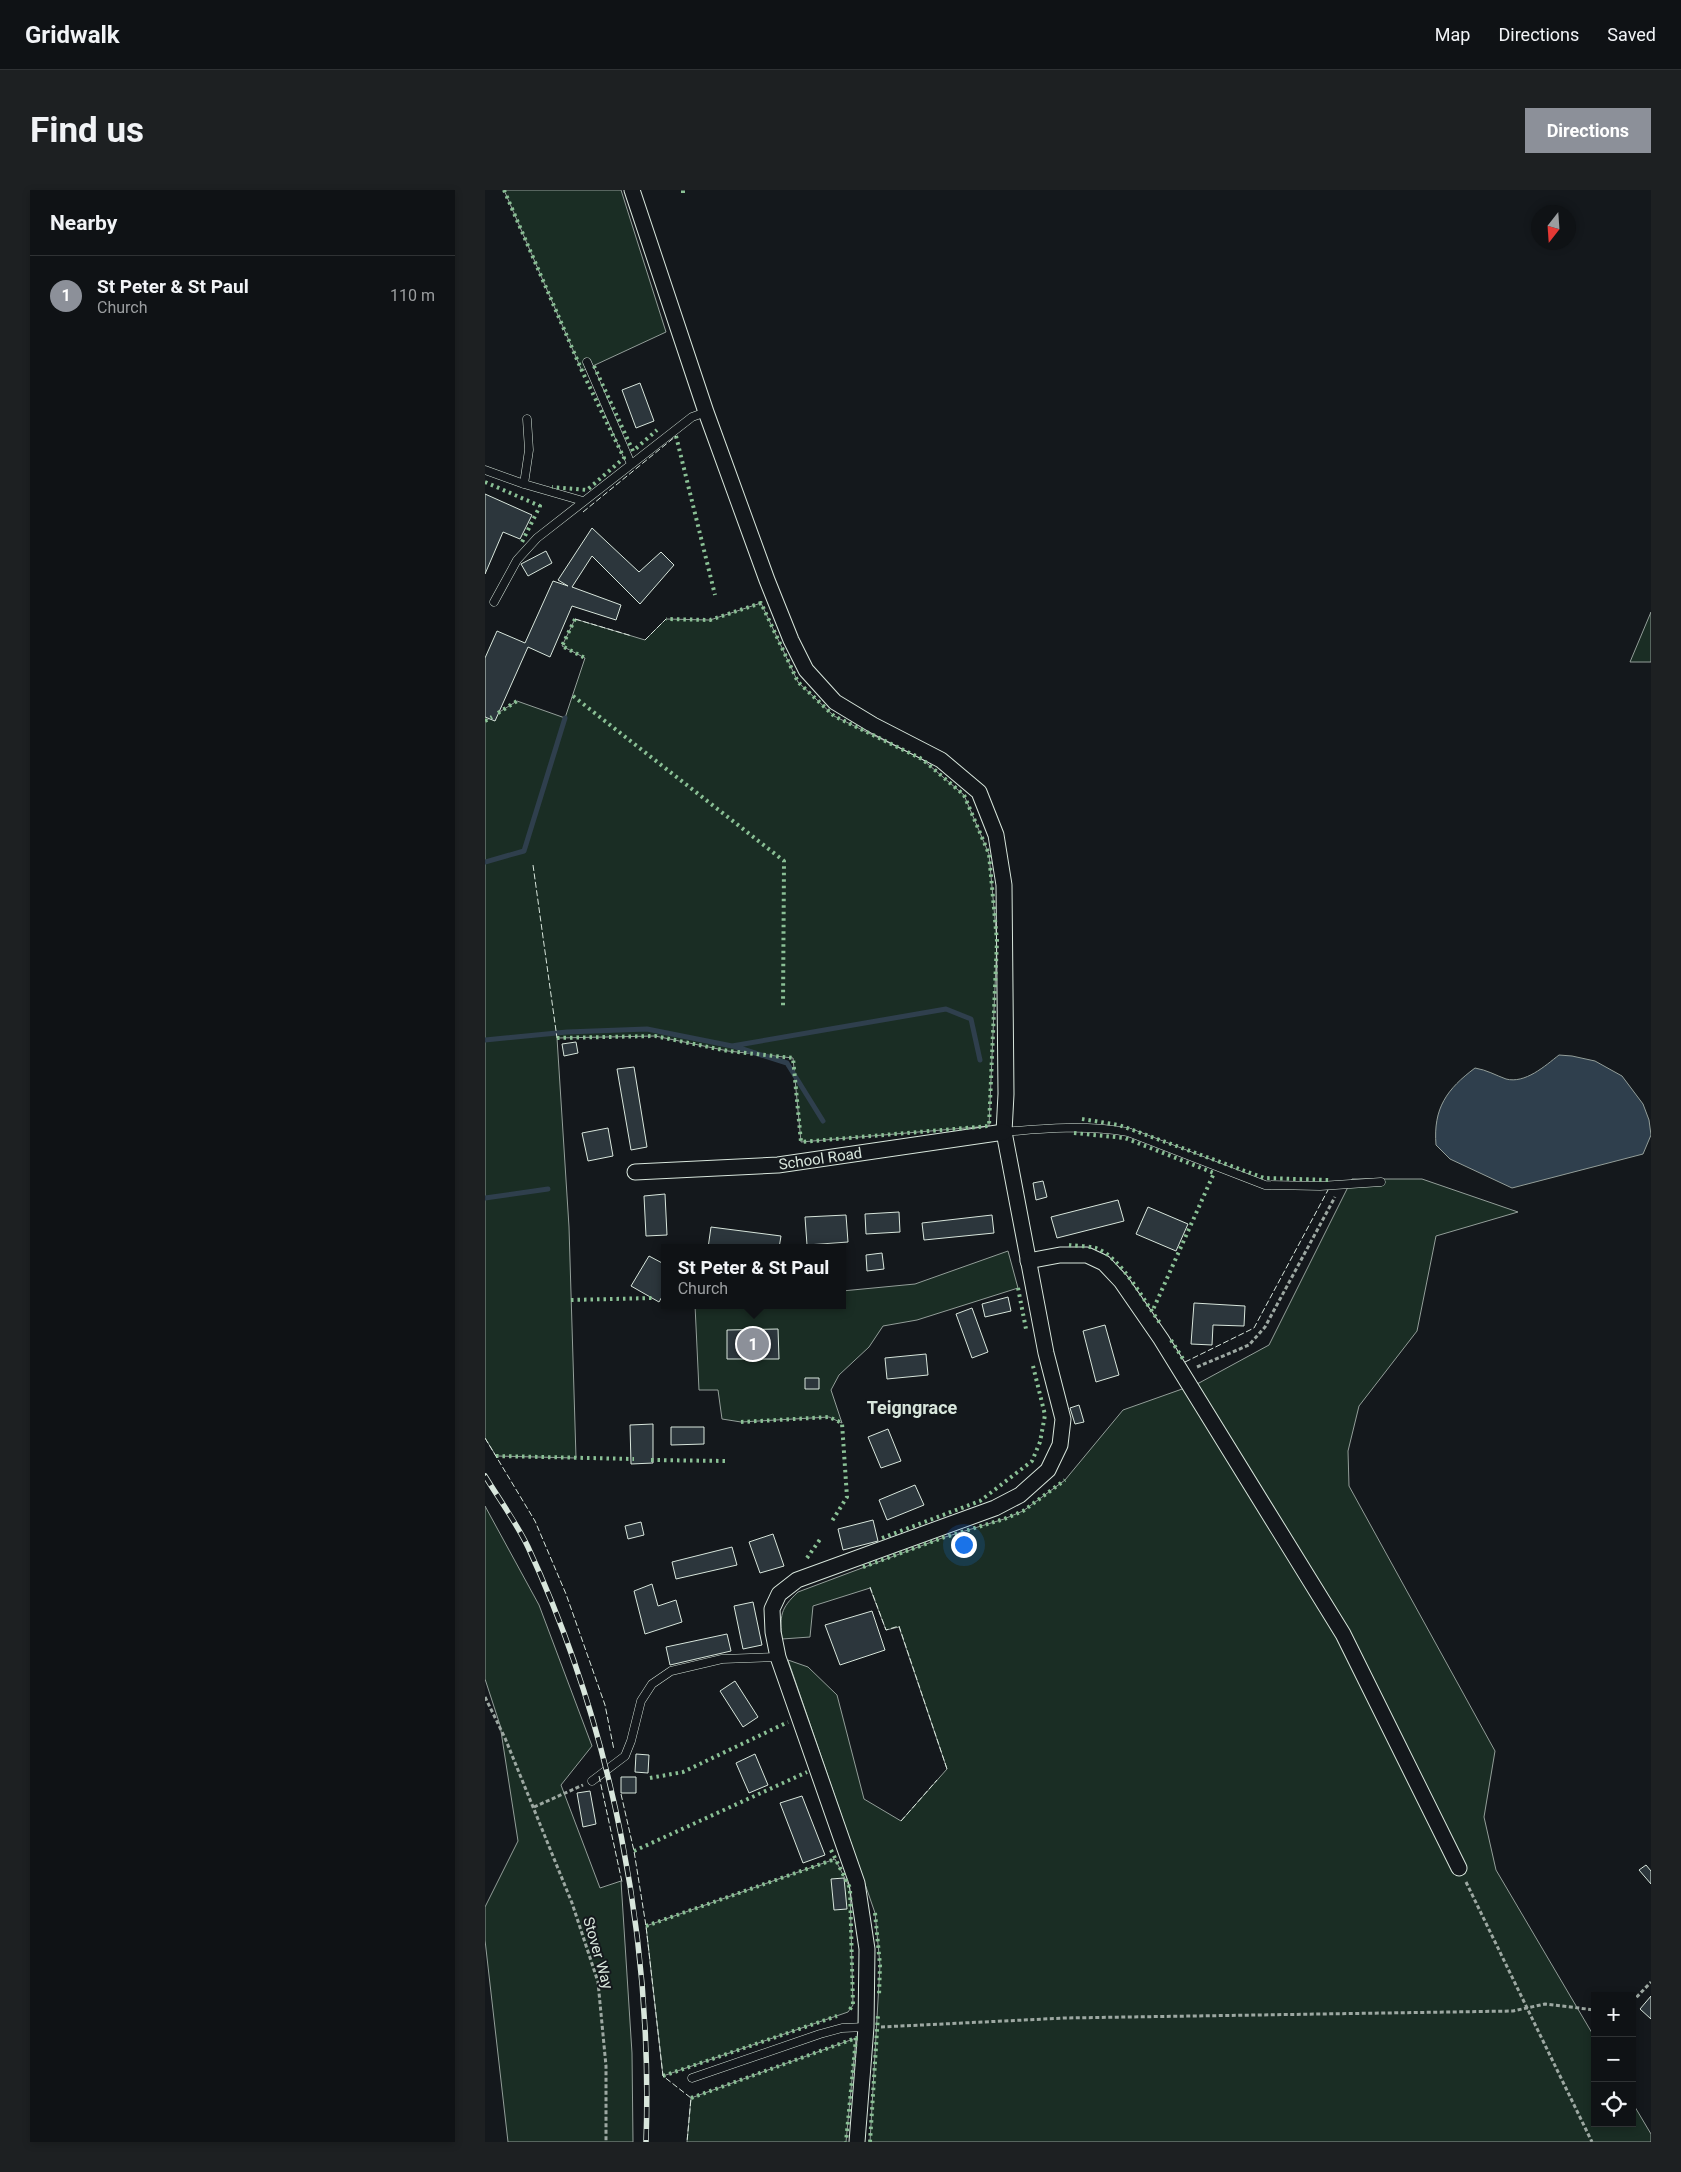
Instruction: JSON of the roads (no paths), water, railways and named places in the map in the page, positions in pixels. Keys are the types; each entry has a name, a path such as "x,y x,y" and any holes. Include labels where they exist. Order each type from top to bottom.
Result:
{"street":[{"path":"632,190 705,412 767,580 791,640 806,670 835,702 873,725 941,760 979,792 996,835 1004,885 1006,1094 1004,1132 1046,1353 1063,1419 1060,1445 1048,1470 1020,1495 995,1508 797,1580 779,1594 771,1610 778,1657 857,1883 867,1949 866,2027 857,2142"},
{"name":"School Road","path":"635,1172 778,1166 1004,1132"},
{"path":"1028,1261 1060,1255 1087,1255 1104,1263 1121,1281 1182,1373 1343,1634 1459,1868"}],"lane":[{"path":"587,362 631,464"},
{"path":"494,602 517,560 537,538 692,418 705,412"},
{"path":"524,484 529,450 527,419"},
{"path":"485,470 524,484 583,501"},
{"path":"1004,1132 1069,1126 1105,1128 1128,1132 1265,1185 1320,1186 1381,1182"},
{"path":"592,1781 625,1756 631,1741 641,1701 652,1684 671,1671 722,1659 778,1657"},
{"path":"692,2078 820,2034 842,2028 866,2027"}],"water":[{"path":"1559,1055 1595,1061 1622,1076 1643,1104 1649,1120 1651,1135 1643,1154 1512,1188 1450,1159 1436,1145 1437,1120 1444,1100 1457,1084 1475,1068 1506,1079 1520,1079 1534,1073"}],"waterway":[{"path":"485,862 524,851 565,718"},
{"path":"485,1040 567,1032 647,1029 732,1046 946,1009 971,1019 980,1060"},
{"path":"733,1046 787,1063 823,1121"},
{"path":"485,1198 548,1189"}],"railway":[{"path":"485,1476 528,1547 558,1617 583,1689 605,1763 622,1838 634,1913 642,1990 646,2066 646,2142"}],"place":[{"name":"St Peter & St Paul","path":"753,1344"}],"district":[{"name":"Teigngrace","path":"912,1408"}]}
